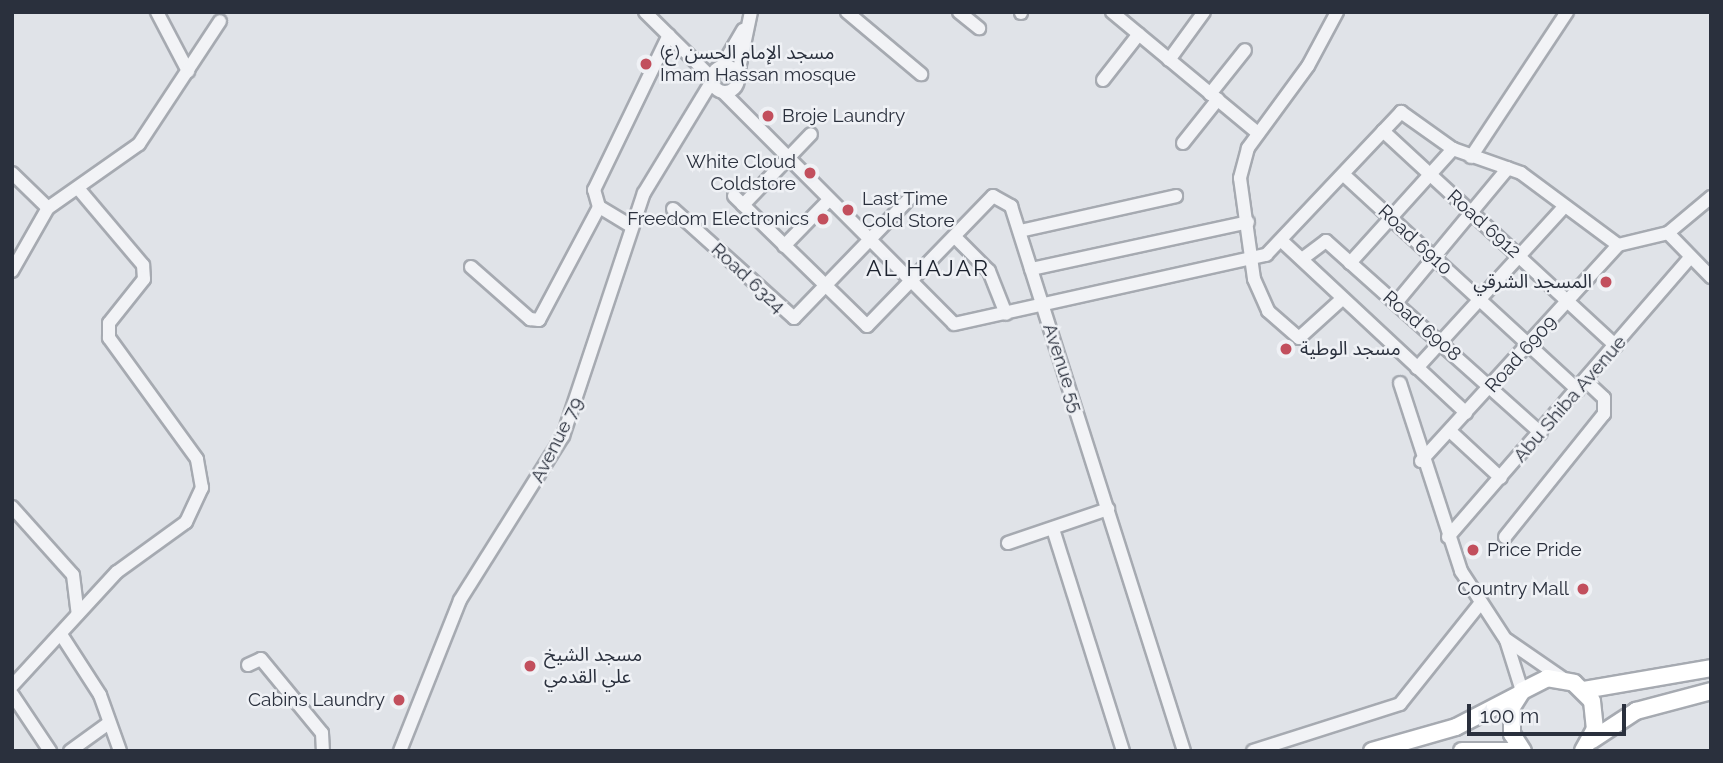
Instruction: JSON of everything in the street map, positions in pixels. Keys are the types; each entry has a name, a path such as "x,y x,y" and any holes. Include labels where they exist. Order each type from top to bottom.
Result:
{"main road":[{"path":"1584,690 1711,668"},
{"path":"1372,751 1456,727 1520,693 1534,682 1562,678 1584,690 1596,715 1587,746"},
{"path":"1587,746 1636,711 1711,691"},
{"path":"1520,693 1510,720 1523,751"},
{"path":"1462,751 1515,751"}],"street":[{"path":"157,12 188,71"},
{"path":"645,12 712,80"},
{"path":"847,12 921,74"},
{"path":"959,12 979,28"},
{"path":"1169,60 1204,12"},
{"path":"1337,12 1308,66 1258,133 1241,168 1252,259 1260,299 1293,338 1301,338 1342,299"},
{"path":"1471,157 1567,12"},
{"path":"1119,14 1169,60 1258,133"},
{"path":"684,49 721,66 738,80 749,18"},
{"path":"721,66 749,18"},
{"path":"12,271 48,208 132,152 220,21"},
{"path":"1103,80 1139,34"},
{"path":"471,267 530,319 539,320 600,207 596,183 669,35"},
{"path":"1183,143 1245,50"},
{"name":"Avenue 79","path":"400,751 456,607 563,436 631,226 659,162 721,66"},
{"name":"Avenue 55","path":"712,80 827,202 954,324 1043,305 1184,751"},
{"name":"Avenue 79","path":"688,117 738,80"},
{"name":"Avenue 55","path":"738,80 751,124"},
{"path":"811,134 786,160 738,201 867,326 996,195 1013,209 1043,305 1252,259 1284,243 1382,131 1407,112 1453,149 1508,168 1618,245 1668,233 1711,197"},
{"name":"Road 6912","path":"1382,131 1616,346"},
{"path":"1350,263 1453,149"},
{"path":"1396,303 1508,168"},
{"path":"12,173 48,208"},
{"name":"Road 6910","path":"1344,175 1529,345 1582,386 1604,398 1604,414 1505,537"},
{"path":"12,686 62,636 78,614 146,546 186,522 197,506 202,478 197,459 109,338 110,323 144,279 143,265 78,188"},
{"path":"1020,231 1176,196"},
{"name":"Road 6324","path":"673,209 791,318 827,288 910,198"},
{"path":"784,246 827,202"},
{"path":"1418,368 1565,206"},
{"path":"600,207 631,226"},
{"path":"1031,269 1248,222"},
{"path":"1668,233 1689,259 1711,276"},
{"path":"955,237 989,271 1006,314"},
{"name":"Road 6908","path":"1302,259 1323,240 1541,433"},
{"path":"1284,243 1466,413"},
{"name":"Road 6909","path":"1421,461 1618,245"},
{"name":"Abu Shiba Avenue","path":"1448,537 1582,386 1689,259"},
{"path":"1400,383 1421,461 1448,537 1479,605 1506,640 1562,678"},
{"path":"1450,430 1501,478"},
{"path":"12,507 73,575 78,614"},
{"path":"1008,542 1108,509"},
{"path":"1053,529 1123,751"},
{"path":"1253,751 1399,704 1479,605"},
{"path":"62,636 100,695 120,751"},
{"path":"1506,640 1520,693"},
{"path":"248,665 261,659 322,733 323,751"},
{"path":"12,694 50,751"},
{"path":"70,751 109,723"}],"place":[{"name":"مسجد الإمام الحسن (ع) Imam Hassan mosque","path":"646,64"},
{"name":"Broje Laundry","path":"768,116"},
{"name":"White Cloud Coldstore","path":"810,173"},
{"name":"Last Time Cold Store","path":"848,210"},
{"name":"Freedom Electronics","path":"823,219"},
{"name":"المسجد الشرقي","path":"1606,282"},
{"name":"مسجد الوطية","path":"1286,349"},
{"name":"Price Pride","path":"1473,550"},
{"name":"Country Mall","path":"1583,589"},
{"name":"مسجد الشيخ علي القدمي","path":"530,666"},
{"name":"Cabins Laundry","path":"399,700"}],"district":[{"name":"AL HAJAR","path":"928,268"}]}
